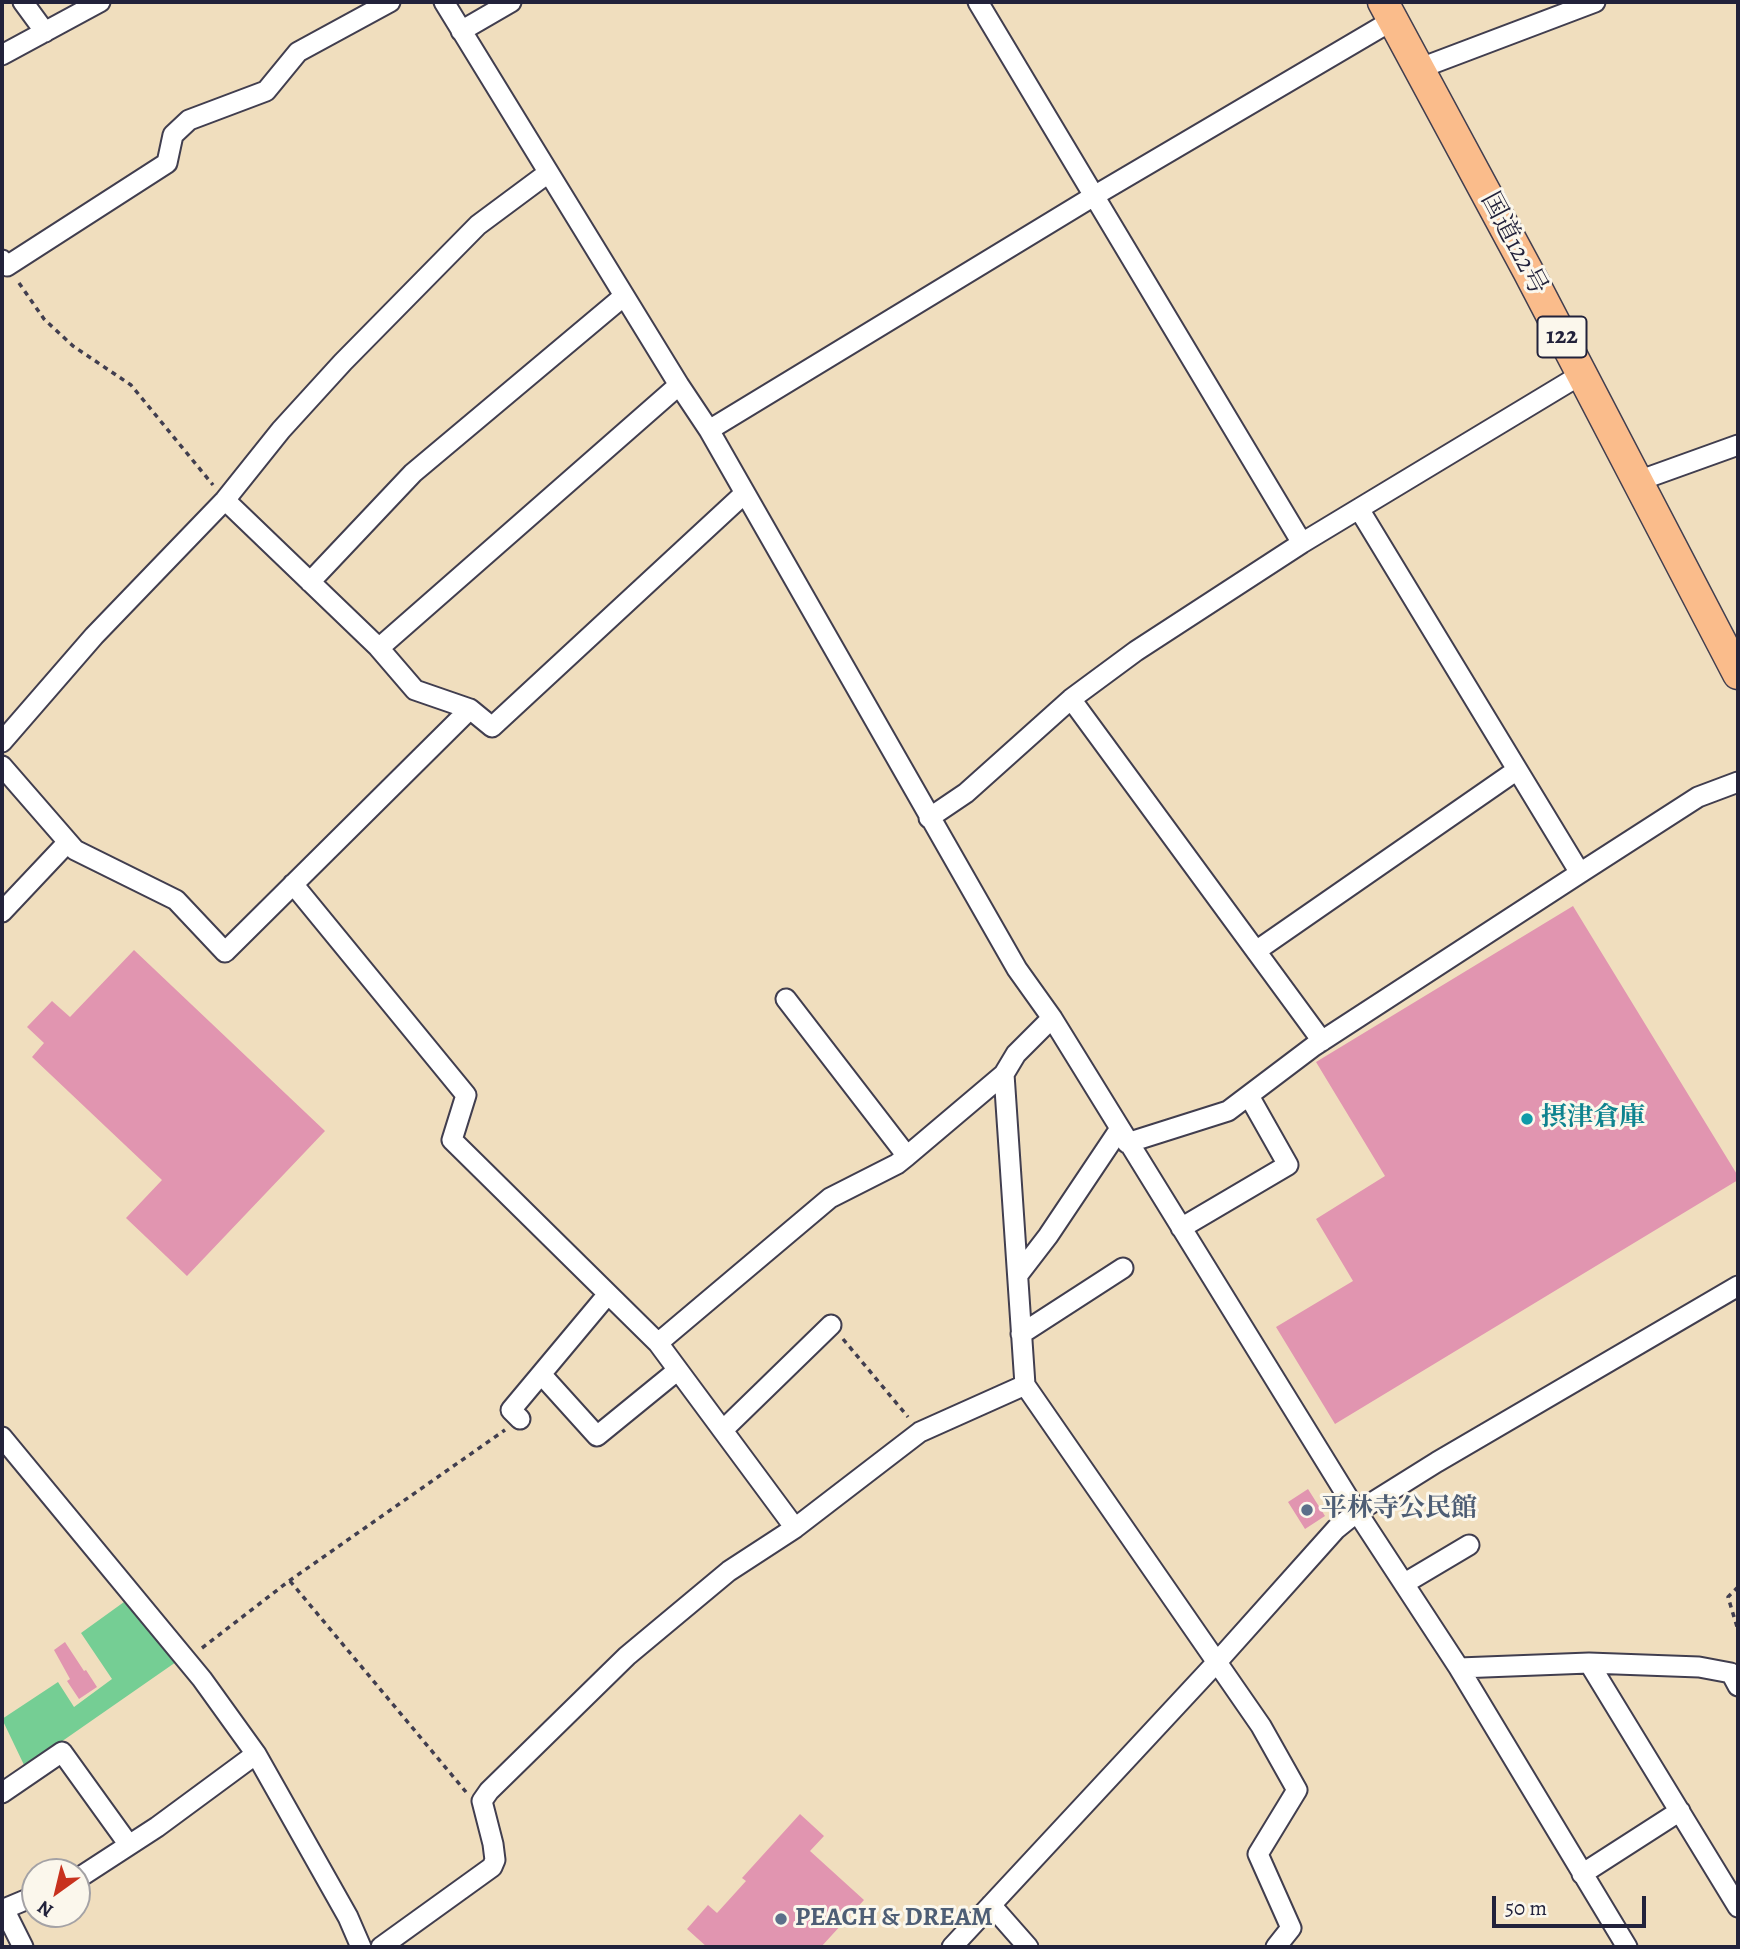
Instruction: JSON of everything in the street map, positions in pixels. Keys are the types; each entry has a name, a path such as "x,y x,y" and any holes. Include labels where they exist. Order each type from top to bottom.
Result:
{"highway":[{"name":"国道122号","path":"1388,11 1528,271 1738,674"}],"street":[{"path":"23,2 45,32"},
{"path":"2,55 100,2"},
{"path":"4,263 167,163 173,135 188,120 266,92 298,52 390,2"},
{"path":"444,2 709,430 1017,969 1052,1018 1357,1513 1459,1668 1627,1947"},
{"path":"461,31 511,2"},
{"path":"978,2 1302,543"},
{"path":"1418,69 1595,2"},
{"path":"709,430 1094,196 1388,11"},
{"path":"2,742 94,636 225,500 281,430 343,362 478,225 548,173"},
{"path":"310,582 413,473 624,296"},
{"path":"929,818 966,793 1071,699 1136,651 1302,543 1582,374"},
{"path":"379,648 679,385"},
{"path":"1638,481 1738,445"},
{"path":"225,500 379,648 415,690 470,709 492,727 745,493"},
{"path":"1359,509 1580,873"},
{"path":"1071,699 1322,1041"},
{"path":"2,766 75,850 176,900 225,952 470,709"},
{"path":"1256,950 1517,770"},
{"path":"1018,1275 1123,1137 1228,1111 1322,1041 1580,873 1698,797 1738,782"},
{"path":"2,912 68,842"},
{"path":"293,884 466,1095 452,1140 658,1343 796,1528"},
{"path":"786,999 907,1156"},
{"path":"658,1343 830,1198 897,1164 907,1156 1004,1074 1016,1054 1052,1018"},
{"path":"1004,1074 1025,1385 1261,1726 1297,1790 1258,1854 1291,1928 1276,1947"},
{"path":"1181,1228 1288,1165 1249,1096"},
{"path":"1021,1334 1123,1268"},
{"path":"952,1947 1217,1662 1336,1529 1437,1462 1738,1286"},
{"path":"520,1419 511,1410 608,1294"},
{"path":"723,1430 831,1325"},
{"path":"541,1374 597,1436 678,1370"},
{"path":"382,1947 492,1867 495,1860 493,1844 483,1803 489,1791 628,1656 729,1571 796,1528 920,1432 1025,1385"},
{"path":"2,1437 187,1660 256,1754 348,1916 361,1947"},
{"path":"1405,1583 1469,1545"},
{"path":"1459,1668 1589,1663 1699,1667 1731,1673 1738,1686"},
{"path":"1589,1663 1738,1907"},
{"path":"2,1793 62,1752 130,1845"},
{"path":"91,1870 256,1754"},
{"path":"1582,1874 1680,1811"},
{"path":"21,1901 3,1907 23,1947"},
{"path":"991,1905 1028,1947"}],"path":[{"path":"4,263 44,319 74,346 131,385 225,500"},
{"path":"831,1325 920,1432"},
{"path":"187,1660 289,1581 520,1419"},
{"path":"289,1581 462,1789 483,1803"},
{"path":"1738,1587 1728,1597 1738,1630"}],"green space":[{"path":"124,1602 176,1662 25,1767 2,1719 58,1682 74,1707 112,1679 81,1633"}],"building":[{"name":"摂津倉庫","path":"1573,906 1738,1180 1335,1424 1276,1327 1353,1281 1316,1219 1385,1176 1316,1062"},
{"path":"134,950 325,1131 187,1276 126,1218 162,1180 32,1057 44,1043 27,1027 52,1001 70,1017"},
{"path":"1308,1489 1325,1516 1305,1529 1288,1502"},
{"path":"65,1642 97,1687 79,1699 67,1681 70,1679 54,1650"},
{"path":"800,1814 824,1836 810,1851 864,1900 821,1947 707,1947 687,1929 708,1905 717,1913 746,1881 742,1878"}],"place":[{"name":"摂津倉庫","path":"1527,1119"},
{"name":"平林寺公民館","path":"1307,1510"},
{"name":"PEACH & DREAM","path":"781,1919"}]}
